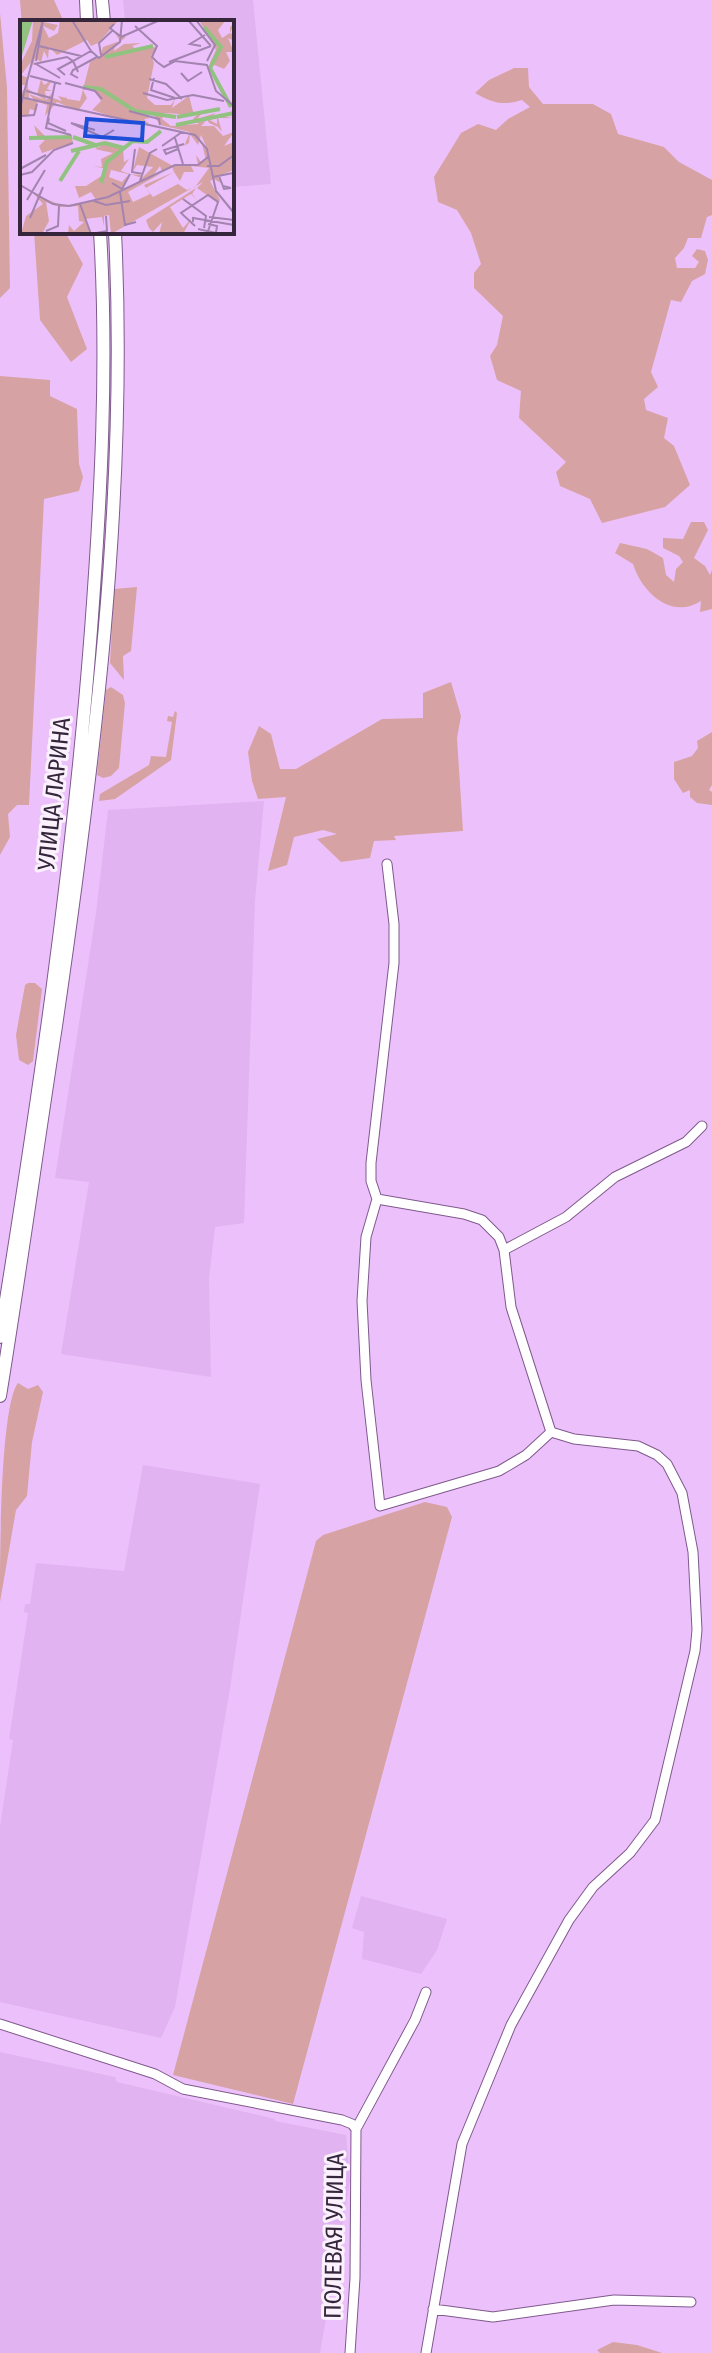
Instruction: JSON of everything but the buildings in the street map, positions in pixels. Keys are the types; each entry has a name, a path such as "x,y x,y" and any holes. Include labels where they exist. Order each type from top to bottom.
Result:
{"main road":[{"path":"86,0 87,20"},
{"path":"102,0 104,20"},
{"name":"УЛИЦА ЛАРИНА","path":"0,1396 73,872 100,506 105,362 100,234"},
{"path":"73,872 101,666 119,341 115,234"},
{"name":"УЛИЦА ЛАРИНА","path":"0,1337 61,961"}],"street":[{"path":"387,864 394,924 394,963 371,1163 371,1181 377,1199 366,1237 362,1301 366,1380 380,1506 499,1471 526,1455 551,1432"},
{"path":"504,1250 566,1217 615,1177 686,1142 702,1126"},
{"path":"377,1199 464,1214 482,1220 499,1237 504,1250 511,1307 551,1432"},
{"path":"426,2353 457,2161 496,2059 511,2025 569,1920 593,1887 647,1834 661,1802 695,1651 697,1630 693,1552 682,1493 667,1464 638,1446 574,1439 551,1432"},
{"name":"ПОЛЕВАЯ УЛИЦА","path":"350,2353 355,2278 356,2129 415,2020 426,1992"},
{"path":"0,2024 155,2074 183,2089 342,2120 356,2129"},
{"path":"433,2309 493,2317 614,2300 691,2302"}],"shaded area":[{"path":"20,0 54,0 63,20 22,20"},
{"path":"123,0 253,0 271,184 234,187 234,20 125,20"},
{"path":"0,13 7,88 10,288 0,298"},
{"path":"514,68 528,68 529,87 543,104 593,104 611,114 618,134 664,147 679,162 712,180 712,215 707,217 701,238 688,238 675,258 677,268 695,268 699,262 692,256 697,249 705,251 708,260 705,274 692,281 681,302 671,300 651,372 658,387 644,399 646,410 668,418 664,438 674,446 690,485 665,507 602,523 590,499 560,486 556,472 566,462 519,418 521,391 497,380 490,356 497,345 503,316 474,288 474,273 481,264 471,233 457,210 438,202 434,177 461,133 478,124 496,130 530,107 522,100 498,102 475,93 489,80"},
{"path":"34,234 66,234 83,264 67,297 87,349 71,362 40,320"},
{"path":"0,376 50,380 50,396 77,409 79,464 83,477 79,491 44,499 29,805 17,805 8,814 10,837 0,855"},
{"path":"691,522 704,522 708,530 694,558 705,566 710,575 712,570 712,609 700,612 701,601 679,607 660,600 643,585 633,564 615,553 620,543 647,549 663,558 666,575 674,582 676,569 683,562 679,556 663,548 663,538 683,539"},
{"path":"137,587 131,651 123,656 124,680 110,663 114,589"},
{"path":"451,682 461,716 457,738 463,831 394,836 396,840 374,841 370,858 341,862 317,839 337,834 323,830 294,837 287,865 268,871 286,797 258,799 248,752 259,726 271,734 280,769 296,769 382,719 423,718 423,693"},
{"path":"111,687 123,695 125,703 119,768 111,776 103,778 97,775 106,690"},
{"path":"175,711 171,760 115,799 99,801 100,794 149,765 151,756 166,757 172,722 167,721"},
{"path":"712,732 712,785 709,790 712,792 712,805 697,803 690,797 690,790 683,793 674,779 674,762 692,756 698,748 697,741"},
{"path":"264,801 255,901 244,1223 215,1227 209,1279 211,1377 61,1354 89,1182 55,1178 96,913 108,810"},
{"path":"35,983 42,989 33,1061 28,1065 19,1060 16,1035 25,985"},
{"path":"18,1383 28,1389 38,1385 43,1392 32,1442 27,1496 16,1510 0,1602 4,1452 12,1397"},
{"path":"143,1465 260,1484 230,1689 175,2007 161,2038 0,2002 0,1827 13,1740 9,1739 28,1613 24,1612 25,1604 30,1604 36,1563 124,1571"},
{"path":"425,1502 447,1507 452,1517 293,2104 173,2075 316,1541 323,1535"},
{"path":"361,1896 447,1919 437,1950 421,1974 362,1959 364,1932 352,1928"},
{"path":"0,2052 115,2077 117,2082 275,2121 346,2135 350,2180 320,2353 0,2353"},
{"path":"613,2342 662,2353 600,2353 597,2350"}]}
